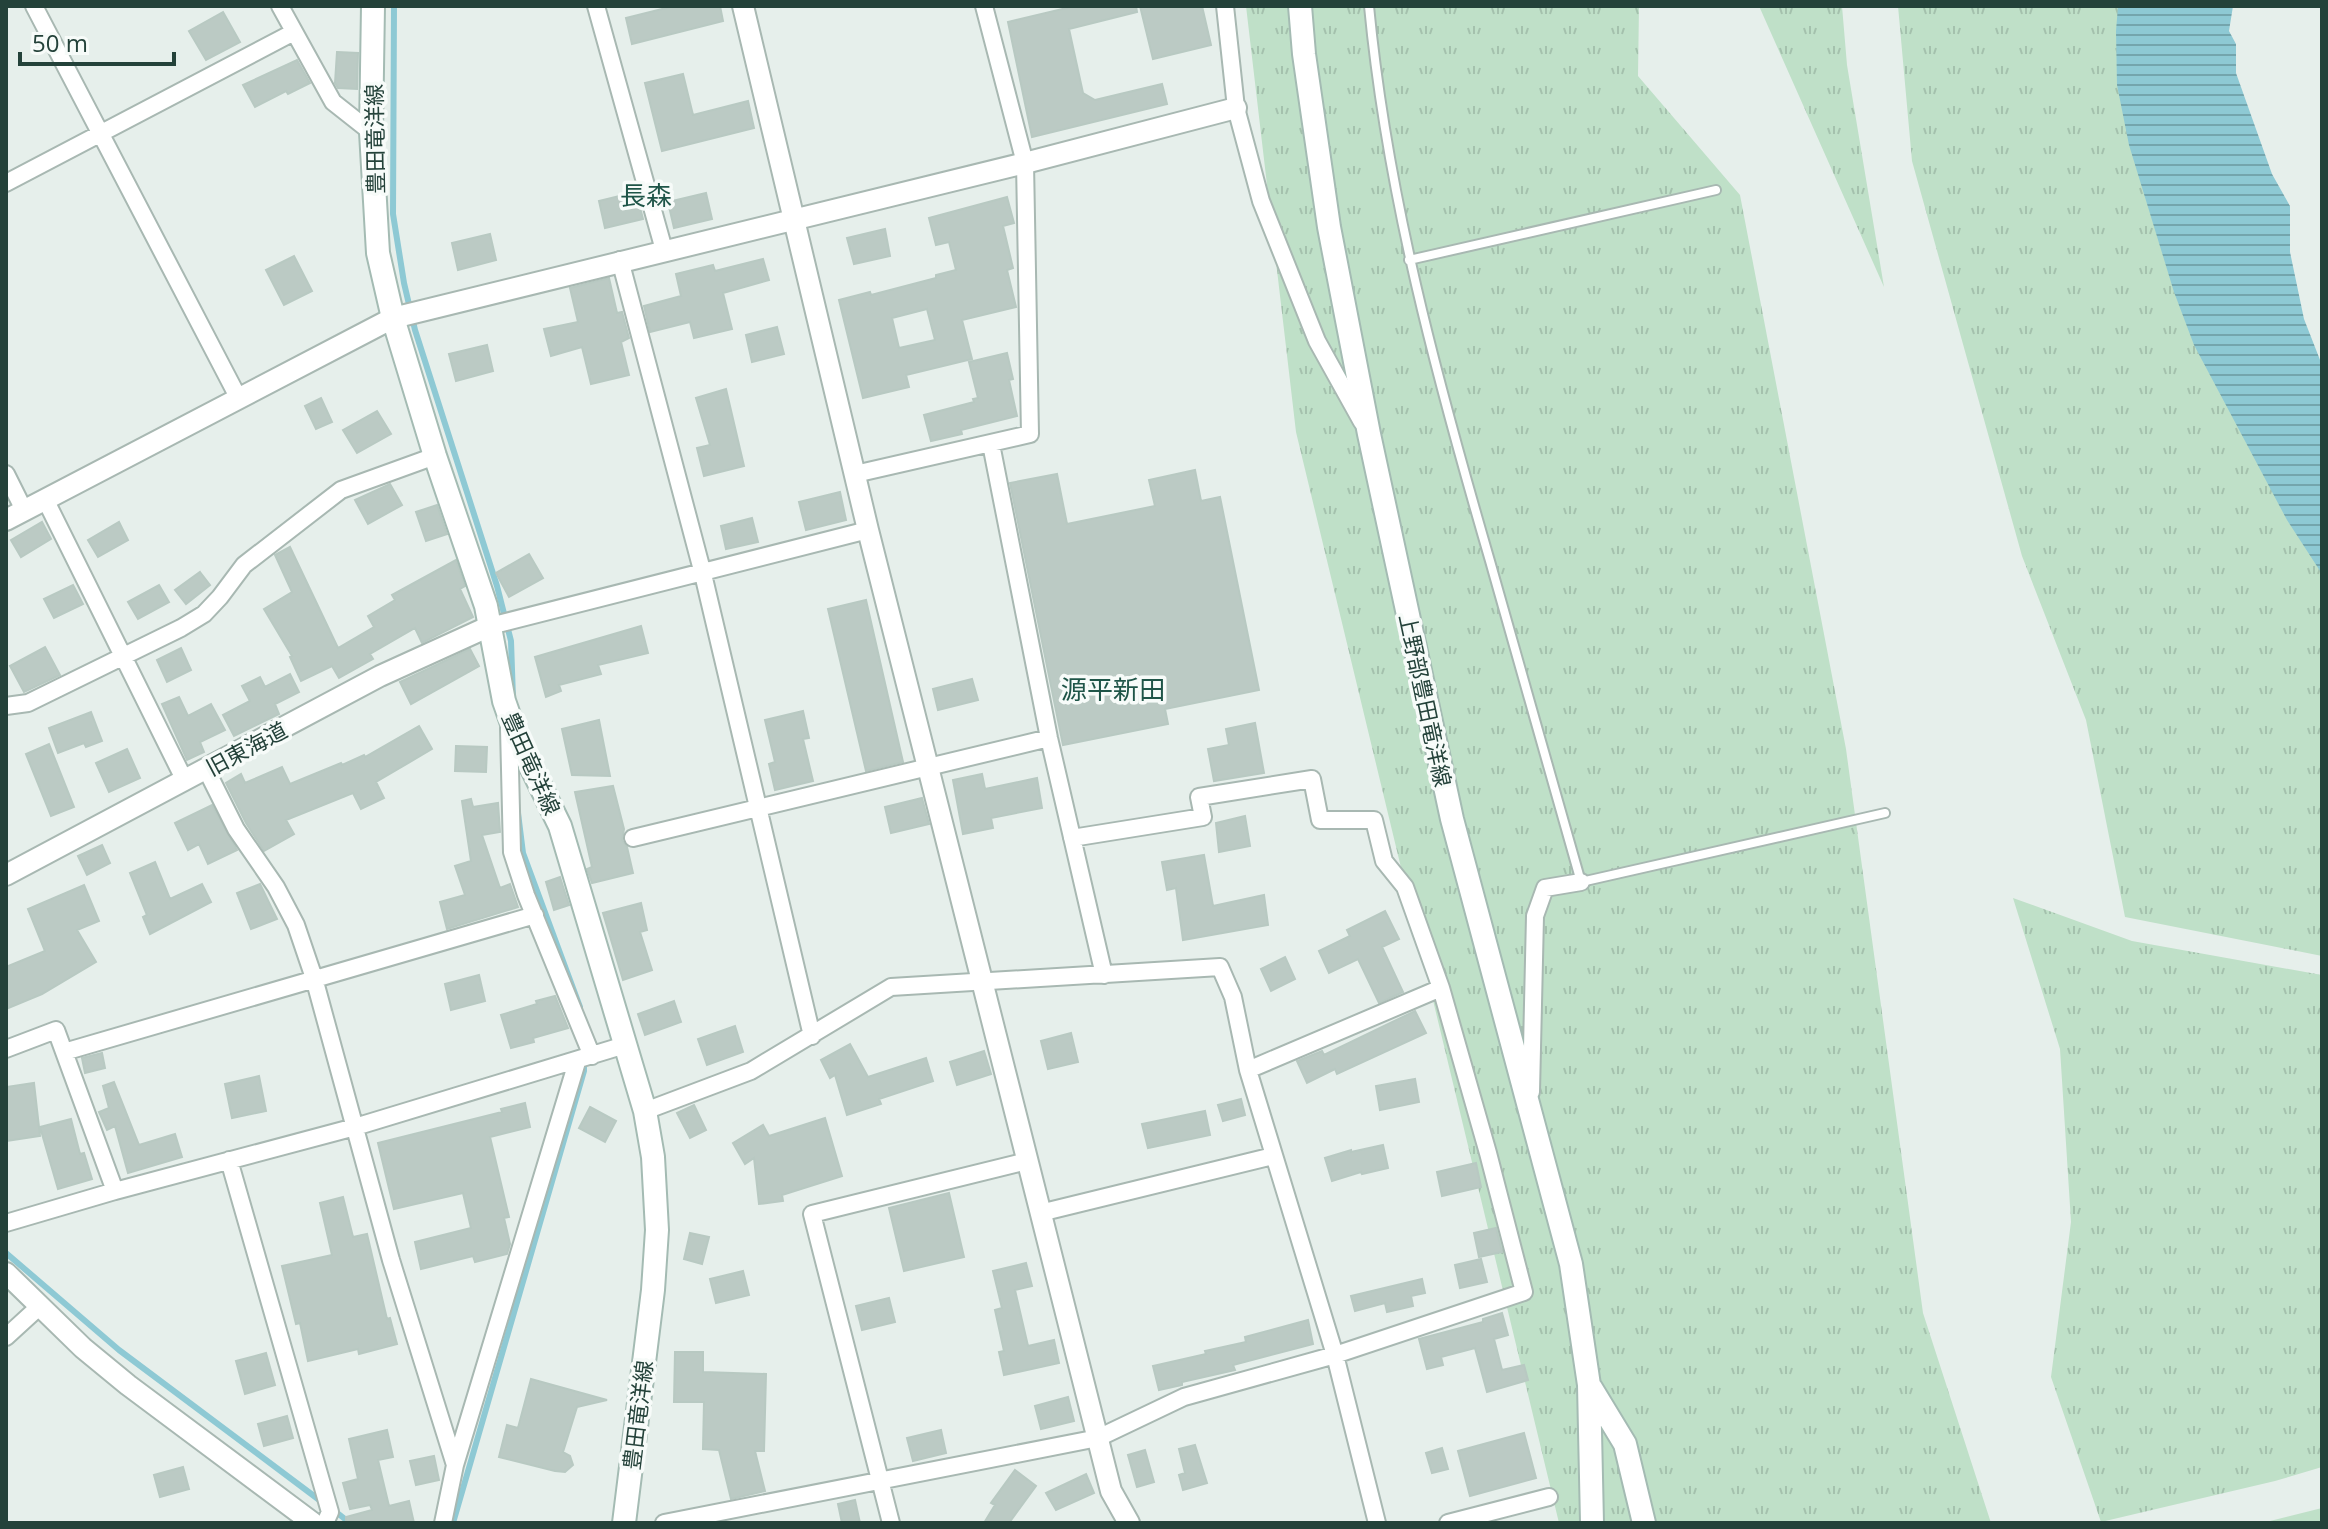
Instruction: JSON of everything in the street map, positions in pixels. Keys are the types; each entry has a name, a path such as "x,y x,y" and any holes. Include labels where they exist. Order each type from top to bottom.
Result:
{"main road":[{"name":"豊田竜洋線","path":"373,6 371,132 378,253 393,318 435,456 486,606 504,701 517,738 560,826 645,1111 653,1157 657,1230 653,1290 624,1523"},
{"name":"上野部豊田竜洋線","path":"1300,6 1329,227 1369,434 1452,819 1571,1264 1589,1385 1592,1523"},
{"name":"上野部豊田竜洋線","path":"1589,1385 1625,1444 1644,1523"}],"street":[{"path":"34,6 239,399"},
{"path":"280,6 333,102 371,132"},
{"path":"596,6 664,250"},
{"path":"743,6 868,530 1040,1213 1111,1491 1129,1523"},
{"path":"855,474 1030,434 1025,163 984,6"},
{"path":"1225,6 1236,108 1261,201 1317,341 1369,434"},
{"path":"6,183 294,32"},
{"path":"6,474 15,515 393,318 1236,108"},
{"path":"620,260 703,574 812,1036"},
{"path":"991,444 1049,738 1104,975"},
{"path":"6,706 28,703 181,628 204,614 244,565 341,490 435,456"},
{"path":"46,501 185,781"},
{"path":"490,626 868,530"},
{"name":"旧東海道","path":"6,875 380,676 490,626"},
{"path":"443,1523 455,1465 584,1059 512,852 509,716"},
{"path":"633,838 1049,738"},
{"path":"206,769 236,829 276,887 289,912 314,978 391,1260 455,1465"},
{"path":"664,1523 1098,1438 1184,1397 1335,1355 1524,1292 1441,988 1405,887 1384,861 1374,820 1320,820 1312,779 1199,797 1203,817 1072,838"},
{"path":"1531,1118 1535,916 1545,888 1581,882"},
{"path":"64,1052 535,915"},
{"path":"645,1111 751,1071 891,987 1220,967 1233,997 1248,1070 1335,1355 1377,1523"},
{"path":"1248,1070 1441,988"},
{"path":"6,1049 56,1030 115,1191"},
{"path":"6,1223 355,1127 625,1045"},
{"path":"1040,1213 1273,1156"},
{"path":"229,1160 330,1512 325,1523"},
{"path":"891,1523 812,1214 1027,1161"},
{"path":"6,1273 83,1348 128,1385 313,1523"},
{"path":"6,1337 41,1305"},
{"path":"1448,1523 1549,1497"}],"lane":[{"path":"1369,6 1372,45 1409,260 1445,407 1581,882 1885,813"},
{"path":"1409,260 1716,190"}],"green space":[{"path":"1246,6 1639,6 1638,76 1740,195 1846,749 1923,1313 1991,1523 1559,1523 1296,432"},
{"path":"1759,6 1842,6 1847,65 1884,287"},
{"path":"1898,6 2123,6 2322,569 2322,956 2125,917 2086,720 2022,556 1912,161"},
{"path":"2013,898 2132,941 2322,975 2322,1467 2101,1522 2051,1377 2071,1222 2060,1049"},
{"path":"2322,1508 2322,1523 2262,1523"}],"water":[{"path":"2118,6 2233,6 2229,31 2236,44 2236,73 2272,174 2290,206 2290,252 2304,319 2322,365 2322,574 2287,520 2194,345 2174,292 2129,145 2117,85"}],"building":[{"path":"674,6 720,6 723,21 632,44 626,18"},
{"path":"1075,6 1136,6 1137,12 1069,29 1083,93 1095,100 1162,84 1167,104 1032,137 1008,22"},
{"path":"1140,6 1202,6 1211,45 1153,59"},
{"path":"223,12 240,42 206,60 189,31"},
{"path":"337,52 358,53 357,89 338,88 335,83"},
{"path":"297,60 310,83 255,107 243,85"},
{"path":"683,74 693,115 748,101 754,128 662,151 645,83"},
{"path":"636,192 643,219 605,228 599,201"},
{"path":"706,193 712,219 674,228 668,202"},
{"path":"1007,197 1014,223 1003,226 1013,268 1007,270 1016,307 962,320 972,359 906,375 909,387 863,398 839,300 870,292 871,295 956,270 949,242 936,245 929,218","holes":["927,309 935,340 899,348 892,318"]},
{"path":"885,229 890,256 854,264 847,238"},
{"path":"490,234 496,260 458,270 452,243"},
{"path":"294,256 312,291 284,305 266,270"},
{"path":"763,259 769,280 723,293 732,329 694,338 690,322 650,332 644,306 681,296 676,274 713,265 715,271"},
{"path":"609,278 617,313 622,312 629,338 621,342 629,375 591,384 582,347 551,356 544,329 578,322 570,288"},
{"path":"777,327 784,354 752,362 746,335"},
{"path":"487,345 493,371 456,381 449,354"},
{"path":"1007,353 1017,416 931,441 924,415 974,402 973,399 978,398 969,362"},
{"path":"726,389 744,466 704,476 697,448 710,445 696,398"},
{"path":"321,398 332,422 316,429 305,406"},
{"path":"377,411 391,434 357,453 343,430"},
{"path":"1195,470 1201,501 1220,497 1259,690 1165,709 1168,724 1063,745 1010,483 1057,474 1067,524 1155,506 1149,480"},
{"path":"390,484 402,505 368,524 355,500"},
{"path":"840,492 846,520 806,530 799,502"},
{"path":"437,505 447,534 426,541 416,512"},
{"path":"752,518 758,542 726,549 721,526"},
{"path":"42,522 51,539 21,557 11,540"},
{"path":"119,522 128,540 98,557 88,540"},
{"path":"290,547 338,648 374,627 368,616 395,600 392,595 456,560 465,586 460,589 473,617 422,643 415,628 370,654 373,659 339,678 332,666 301,681 292,656 264,609 292,592 275,555"},
{"path":"529,554 543,578 509,597 496,573"},
{"path":"200,572 210,585 186,604 175,590"},
{"path":"73,585 83,604 54,618 44,599"},
{"path":"159,585 169,602 138,619 128,602"},
{"path":"866,600 903,762 866,771 828,609"},
{"path":"641,626 648,653 598,665 601,674 559,685 561,691 546,697 535,657"},
{"path":"45,647 60,675 24,692 10,666"},
{"path":"181,648 191,670 167,682 157,660"},
{"path":"470,649 479,666 411,704 400,682"},
{"path":"290,674 299,692 275,704 279,714 234,736 223,715 250,701 242,686 260,677 265,687"},
{"path":"972,679 978,700 938,710 933,689"},
{"path":"179,697 188,716 211,704 225,730 200,742 204,752 187,760 162,704"},
{"path":"803,711 809,738 803,739 813,781 775,790 769,764 775,762 765,720"},
{"path":"91,712 102,741 86,747 84,743 58,753 49,728"},
{"path":"599,720 610,776 572,775 562,729"},
{"path":"1255,723 1264,773 1214,781 1208,749 1229,745 1226,729"},
{"path":"419,726 432,749 376,782 384,798 361,809 353,793 286,820 294,834 264,851 226,783 241,774 245,783 282,767 290,784 341,763 365,757"},
{"path":"49,744 74,807 51,816 26,754"},
{"path":"456,746 487,747 486,772 455,771"},
{"path":"127,749 140,778 109,792 96,763"},
{"path":"982,774 985,789 1037,778 1042,808 991,818 993,828 963,834 953,780"},
{"path":"613,786 624,829 622,840 627,847 633,873 592,883 587,869 592,867 575,792"},
{"path":"922,798 929,824 891,833 885,807"},
{"path":"471,799 473,807 498,803 500,832 482,835 500,888 510,884 518,907 447,929 440,902 465,895 455,866 471,861 462,801"},
{"path":"212,805 237,850 208,864 199,844 188,850 175,823"},
{"path":"1245,816 1250,846 1219,852 1216,823"},
{"path":"102,845 110,863 87,875 78,856"},
{"path":"1204,855 1213,906 1264,895 1268,925 1183,940 1176,888 1167,890 1162,862"},
{"path":"155,862 170,899 202,884 211,902 150,934 143,917 147,915 130,873"},
{"path":"560,877 569,905 554,910 546,882"},
{"path":"260,884 277,919 251,929 237,893"},
{"path":"84,885 99,921 77,930 96,962 42,994 6,1009 6,967 45,951 28,909"},
{"path":"641,903 647,930 640,932 652,970 623,980 603,913"},
{"path":"1385,911 1399,939 1382,947 1403,992 1379,1003 1358,959 1329,973 1319,951 1350,936 1347,930"},
{"path":"1285,957 1295,979 1271,991 1261,969"},
{"path":"479,975 485,1001 451,1010 445,984"},
{"path":"555,996 568,1028 511,1048 501,1015"},
{"path":"674,1001 681,1022 645,1035 638,1014"},
{"path":"1415,1011 1426,1033 1337,1074 1335,1069 1307,1083 1297,1061 1322,1051 1324,1055"},
{"path":"735,1026 743,1052 707,1065 698,1039"},
{"path":"1071,1033 1078,1062 1048,1069 1041,1041"},
{"path":"850,1044 868,1077 926,1058 933,1081 879,1099 881,1104 847,1115 835,1075 830,1078 821,1060"},
{"path":"984,1051 991,1074 957,1085 950,1062"},
{"path":"102,1053 105,1068 85,1073 82,1058"},
{"path":"259,1076 266,1111 232,1118 225,1084"},
{"path":"1415,1079 1419,1102 1380,1110 1376,1086"},
{"path":"114,1082 139,1145 175,1134 182,1157 128,1173 115,1126 107,1130 99,1112 109,1108 103,1086"},
{"path":"34,1083 40,1136 6,1141 6,1087"},
{"path":"1241,1099 1245,1115 1223,1121 1218,1105"},
{"path":"525,1103 530,1127 490,1137 509,1217 504,1218 510,1244 507,1254 475,1262 473,1256 421,1269 415,1242 471,1228 463,1193 394,1209 378,1143 502,1112 501,1109"},
{"path":"694,1105 706,1130 690,1138 677,1113"},
{"path":"590,1107 616,1121 605,1142 579,1128"},
{"path":"1205,1111 1210,1135 1148,1148 1142,1124"},
{"path":"825,1118 842,1176 782,1195 783,1201 759,1204 754,1158 745,1164 733,1143 763,1125 769,1136"},
{"path":"71,1119 80,1154 84,1153 92,1179 58,1189 40,1127"},
{"path":"1383,1145 1388,1168 1332,1181 1325,1158"},
{"path":"1476,1163 1481,1187 1442,1196 1437,1172"},
{"path":"949,1193 964,1257 904,1271 889,1208"},
{"path":"343,1197 353,1237 367,1234 387,1319 390,1318 397,1344 359,1354 358,1349 308,1361 282,1266 332,1255 320,1203"},
{"path":"1496,1228 1502,1252 1479,1257 1474,1233"},
{"path":"690,1233 709,1237 702,1264 684,1259"},
{"path":"1481,1259 1487,1282 1460,1288 1455,1265"},
{"path":"1026,1263 1032,1286 1015,1290 1028,1346 1054,1340 1059,1363 1004,1375 999,1352 1004,1351 995,1310 1002,1308 993,1271"},
{"path":"743,1271 749,1295 716,1303 710,1279"},
{"path":"1422,1279 1425,1293 1411,1296 1413,1306 1387,1312 1385,1303 1355,1311 1351,1296"},
{"path":"889,1298 895,1322 862,1330 856,1306"},
{"path":"1502,1313 1508,1335 1494,1339 1502,1370 1524,1365 1528,1380 1487,1392 1475,1348 1441,1357 1443,1365 1427,1369 1419,1339 1483,1322 1483,1319"},
{"path":"1308,1320 1313,1344 1233,1365 1235,1370 1159,1390 1153,1366 1206,1354 1205,1351 1246,1342 1245,1337"},
{"path":"675,1352 703,1352 703,1372 766,1374 764,1451 755,1451 765,1491 731,1499 719,1450 703,1449 704,1402 674,1402"},
{"path":"266,1353 275,1385 245,1394 236,1361"},
{"path":"531,1379 607,1400 577,1407 563,1452 570,1456 573,1465 565,1472 499,1457 507,1425 518,1428"},
{"path":"1068,1397 1074,1421 1041,1429 1035,1406"},
{"path":"287,1416 293,1438 264,1446 258,1424"},
{"path":"387,1430 393,1457 378,1460 389,1506 409,1501 414,1523 346,1523 346,1517 372,1510 370,1505 350,1509 343,1483 358,1479 349,1439"},
{"path":"941,1430 946,1453 913,1461 907,1438"},
{"path":"1524,1433 1536,1478 1470,1496 1458,1451"},
{"path":"1195,1445 1207,1483 1183,1490 1179,1475 1185,1473 1179,1449"},
{"path":"1442,1448 1448,1469 1432,1473 1426,1453"},
{"path":"1145,1450 1154,1482 1137,1487 1128,1455"},
{"path":"434,1456 439,1480 416,1485 410,1461"},
{"path":"183,1467 189,1489 160,1497 154,1475"},
{"path":"1015,1470 1036,1486 1009,1523 984,1523 995,1505 991,1503"},
{"path":"1086,1474 1094,1493 1056,1510 1046,1493"},
{"path":"855,1500 860,1523 842,1523 838,1504"}],"waterway":[{"path":"394,6 393,214 404,283 415,330 497,586 511,641 513,698"},
{"path":"518,813 523,853 580,1007"},
{"path":"453,1523 584,1071 584,1061"},
{"path":"6,1253 119,1350 322,1502"},
{"path":"331,1508 350,1523"}],"district":[{"name":"長森","path":"646,195"},
{"name":"源平新田","path":"1113,689"}]}
